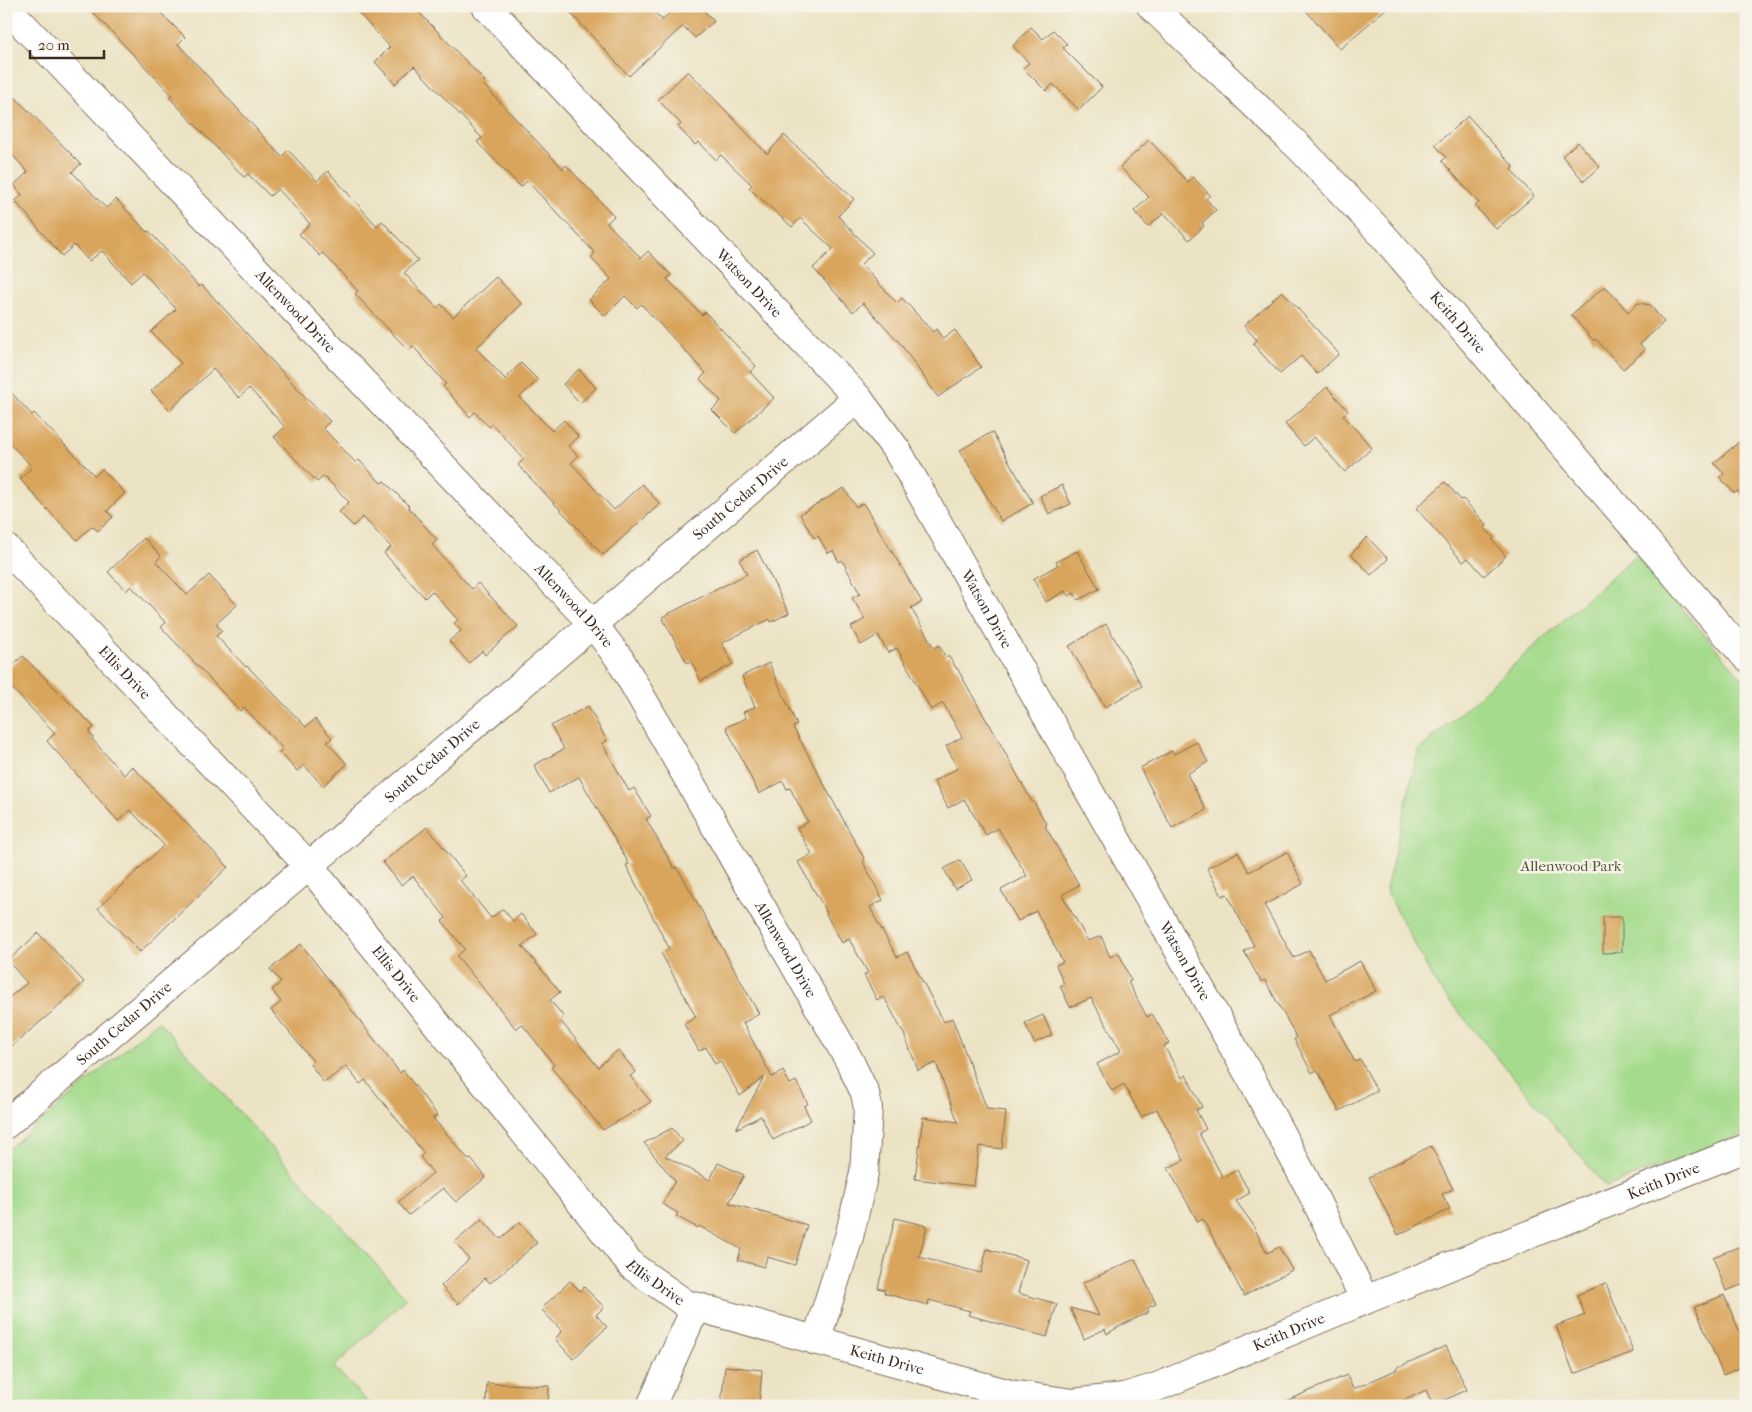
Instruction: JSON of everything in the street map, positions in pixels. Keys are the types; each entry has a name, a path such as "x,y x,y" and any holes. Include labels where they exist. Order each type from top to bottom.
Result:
{"street":[{"name":"Watson Drive","path":"486,6 858,398 898,452 1257,1089 1309,1187 1365,1300"},
{"name":"Keith Drive","path":"1151,6 1300,148 1380,232 1746,658"},
{"name":"Allenwood Drive","path":"6,7 593,624 619,658 844,1051 865,1093 868,1108 864,1173 849,1237 816,1341"},
{"name":"South Cedar Drive","path":"6,1124 310,867 858,398"},
{"name":"Ellis Drive","path":"6,548 310,867 632,1266 686,1304 816,1341"},
{"name":"Keith Drive","path":"816,1341 897,1361 1010,1394 1073,1403 1124,1397 1156,1387 1365,1300 1746,1148"},
{"path":"651,1406 690,1320 700,1308"}],"green space":[{"name":"Allenwood Park","path":"1636,555 1746,683 1746,1133 1606,1187 1437,986 1386,890 1418,751"},
{"path":"158,1021 406,1298 334,1367 371,1406 6,1406 6,1151"}],"building":[{"path":"87,6 154,6 185,37 178,44 282,157 288,150 317,181 328,171 377,226 382,221 418,260 404,273 437,308 441,304 453,317 496,277 522,304 476,348 505,379 521,363 538,380 520,397 552,431 564,420 578,436 568,446 578,456 571,463 614,510 642,484 660,504 603,555 518,465 524,459 492,424 489,427 475,412 470,417 443,386 446,384 413,346 409,351 355,294 358,291 323,253 320,256 299,234 310,224 278,189 270,196 248,174 244,177 169,97 172,95"},
{"path":"352,6 413,6 485,81 482,83 563,169 566,165 614,216 607,223 641,258 648,251 671,275 667,279 702,315 705,312 756,366 750,372 774,398 735,433 712,410 721,401 700,379 706,373 641,304 637,308 625,296 605,316 589,300 611,279 591,258 595,253 527,181 521,187 477,142 482,138 414,66 395,84 375,62 390,47"},
{"path":"564,6 649,6 662,20 670,13 663,6 703,6 701,8 714,21 695,38 683,26 629,76"},
{"path":"1302,6 1389,6 1340,49"},
{"path":"1031,27 1043,39 1053,30 1067,44 1063,48 1102,87 1079,110 1053,84 1046,91 1023,68 1029,63 1013,46"},
{"path":"688,71 767,154 784,135 854,199 838,216 873,253 861,264 897,303 902,298 933,332 936,329 943,339 955,330 981,367 938,397 900,343 863,303 853,312 813,268 833,249 800,218 792,227 749,188 752,185 721,155 716,160 699,142 695,145 678,127 681,124 658,100"},
{"path":"6,88 81,164 72,172 106,208 116,199 147,232 149,231 199,287 202,285 310,402 330,421 323,428 356,463 359,460 381,483 384,481 409,506 437,540 432,545 472,589 478,583 518,626 485,655 482,651 469,663 449,641 461,631 454,623 458,620 432,591 425,598 384,553 391,547 363,517 353,526 339,512 349,502 324,476 317,482 274,437 285,427 249,388 239,398 213,369 170,410 151,391 181,363 151,332 176,309 143,272 131,283 102,251 89,261 74,245 62,256 15,201 22,195 14,185 28,172 6,148"},
{"path":"1468,116 1514,167 1511,170 1534,196 1496,229 1475,206 1479,203 1442,161 1446,157 1435,145"},
{"path":"1149,140 1188,182 1193,177 1210,195 1206,199 1216,210 1202,223 1204,226 1189,240 1164,213 1148,227 1134,211 1149,197 1120,167"},
{"path":"1578,142 1600,167 1584,181 1562,156"},
{"path":"1605,286 1628,312 1638,303 1650,305 1664,322 1640,344 1645,350 1623,369 1571,315"},
{"path":"1282,291 1339,354 1317,374 1301,356 1280,374 1253,344 1257,340 1244,326"},
{"path":"579,369 596,388 580,403 563,384"},
{"path":"6,387 95,476 102,469 125,493 107,511 113,517 98,531 92,526 77,540 20,479 32,467 6,439"},
{"path":"1327,387 1348,411 1343,415 1372,448 1345,472 1314,437 1304,446 1285,424"},
{"path":"992,432 1033,503 1001,521 960,450"},
{"path":"1746,436 1746,500 1738,491 1734,493 1720,478 1724,474 1714,463"},
{"path":"1445,482 1487,525 1484,527 1506,556 1484,576 1468,558 1463,562 1416,508"},
{"path":"1062,485 1071,504 1049,514 1040,496"},
{"path":"844,488 856,507 863,503 922,602 911,608 934,648 939,645 946,658 949,656 957,668 1032,802 1034,802 1047,825 1045,826 1079,885 1062,895 1088,941 1101,936 1110,957 1119,953 1131,981 1128,982 1147,1017 1152,1014 1169,1043 1164,1046 1182,1078 1186,1075 1202,1107 1196,1110 1206,1129 1199,1133 1223,1178 1237,1170 1250,1193 1236,1201 1252,1223 1267,1253 1279,1247 1292,1270 1244,1296 1203,1219 1198,1222 1168,1168 1184,1160 1157,1109 1141,1117 1124,1084 1112,1091 1097,1064 1121,1051 1091,998 1070,1007 1060,986 1064,984 1056,965 1063,962 1036,911 1018,921 1001,890 1027,876 998,828 986,835 964,799 948,808 934,781 958,768 946,746 962,737 943,703 931,710 897,648 888,653 878,635 861,645 851,627 865,619 852,598 860,594 842,560 839,562 833,551 828,553 818,536 814,538 800,514"},
{"path":"1367,537 1388,559 1371,575 1351,554"},
{"path":"144,538 161,556 156,562 187,595 209,575 237,605 216,624 222,631 216,636 306,727 315,719 332,738 327,742 347,764 323,786 304,765 297,771 279,752 283,749 244,707 240,711 161,627 166,623 131,586 126,591 108,572"},
{"path":"757,550 789,613 771,622 770,619 722,643 733,664 701,681 691,661 687,663 662,617 747,574 739,560"},
{"path":"1077,551 1099,589 1078,600 1074,593 1068,596 1065,591 1046,602 1033,579 1058,565 1056,562"},
{"path":"1106,624 1142,686 1105,707 1069,646"},
{"path":"23,656 94,727 89,732 93,737 92,739 124,775 132,766 228,867 140,952 98,908 164,845 130,810 118,821 47,741 55,733 6,682 6,671"},
{"path":"769,663 797,725 793,727 865,860 863,862 883,900 870,907 878,923 897,957 907,952 944,1022 952,1018 987,1109 1006,1111 1002,1149 979,1146 974,1186 915,1179 923,1117 958,1122 936,1063 918,1070 904,1034 884,997 877,1000 864,975 868,973 849,939 842,943 798,862 812,854 797,828 808,822 790,788 787,789 783,781 759,794 726,727 746,718 743,712 755,707 742,676"},
{"path":"588,706 607,741 602,743 629,791 634,788 651,816 646,819 674,868 676,867 684,879 759,1014 743,1023 772,1077 783,1071 790,1084 796,1081 808,1104 804,1106 811,1120 773,1140 761,1116 736,1129 764,1077 740,1096 720,1061 715,1064 706,1047 699,1051 684,1024 696,1017 661,953 669,948 626,865 629,864 579,777 549,793 534,765 564,749 551,726"},
{"path":"1197,742 1208,762 1187,774 1206,810 1172,828 1140,768 1172,751 1174,754"},
{"path":"427,827 466,876 460,880 491,918 503,909 513,921 521,914 537,934 522,946 560,992 550,1000 564,1017 560,1020 598,1067 618,1050 636,1072 630,1076 651,1102 603,1130 551,1067 554,1065 522,1024 516,1029 457,956 465,949 442,921 446,918 413,876 401,885 383,862"},
{"path":"1238,852 1249,872 1287,852 1303,884 1264,905 1294,958 1309,950 1325,980 1360,961 1376,991 1330,1015 1355,1062 1360,1059 1377,1091 1339,1111 1317,1070 1312,1073 1294,1039 1297,1038 1265,980 1261,982 1244,951 1254,946 1227,894 1222,896 1207,868"},
{"path":"960,860 972,880 955,889 944,869"},
{"path":"1603,917 1622,917 1622,952 1603,953"},
{"path":"38,933 84,982 6,1051 6,1000 27,983 8,961"},
{"path":"301,944 400,1073 403,1070 437,1115 433,1118 486,1177 456,1202 443,1188 409,1215 398,1202 433,1173 420,1157 424,1153 365,1080 360,1084 346,1066 324,1083 310,1064 313,1061 271,1010 281,1002 272,990 281,982 270,969"},
{"path":"1043,1015 1052,1035 1034,1043 1025,1023"},
{"path":"672,1128 683,1141 665,1156 710,1180 718,1163 744,1175 729,1203 807,1225 795,1265 767,1257 764,1267 738,1260 741,1249 676,1216 678,1213 662,1204 675,1181 644,1143"},
{"path":"1431,1146 1453,1189 1442,1194 1450,1209 1398,1235 1369,1177"},
{"path":"895,1218 927,1226 919,1257 981,1273 987,1249 1027,1260 1018,1293 1057,1304 1047,1337 968,1315 970,1311 929,1300 928,1305 884,1293 885,1290 878,1288"},
{"path":"482,1219 500,1239 520,1222 537,1243 490,1283 485,1278 458,1304 441,1286 469,1259 455,1242"},
{"path":"1746,1244 1746,1283 1726,1291 1713,1257"},
{"path":"1135,1259 1156,1304 1147,1308 1149,1312 1107,1334 1105,1329 1084,1339 1070,1308 1099,1316 1083,1283"},
{"path":"570,1281 580,1291 584,1287 604,1307 596,1315 607,1327 573,1359 555,1339 562,1331 541,1309"},
{"path":"1606,1283 1633,1352 1574,1374 1556,1326 1585,1315 1577,1295"},
{"path":"1724,1295 1746,1347 1746,1365 1723,1375 1695,1307"},
{"path":"1446,1346 1467,1390 1433,1405 1426,1390 1392,1406 1274,1406 1347,1375 1353,1389"},
{"path":"725,1366 762,1370 759,1406 721,1406"},
{"path":"487,1383 549,1386 548,1406 486,1406"}]}
